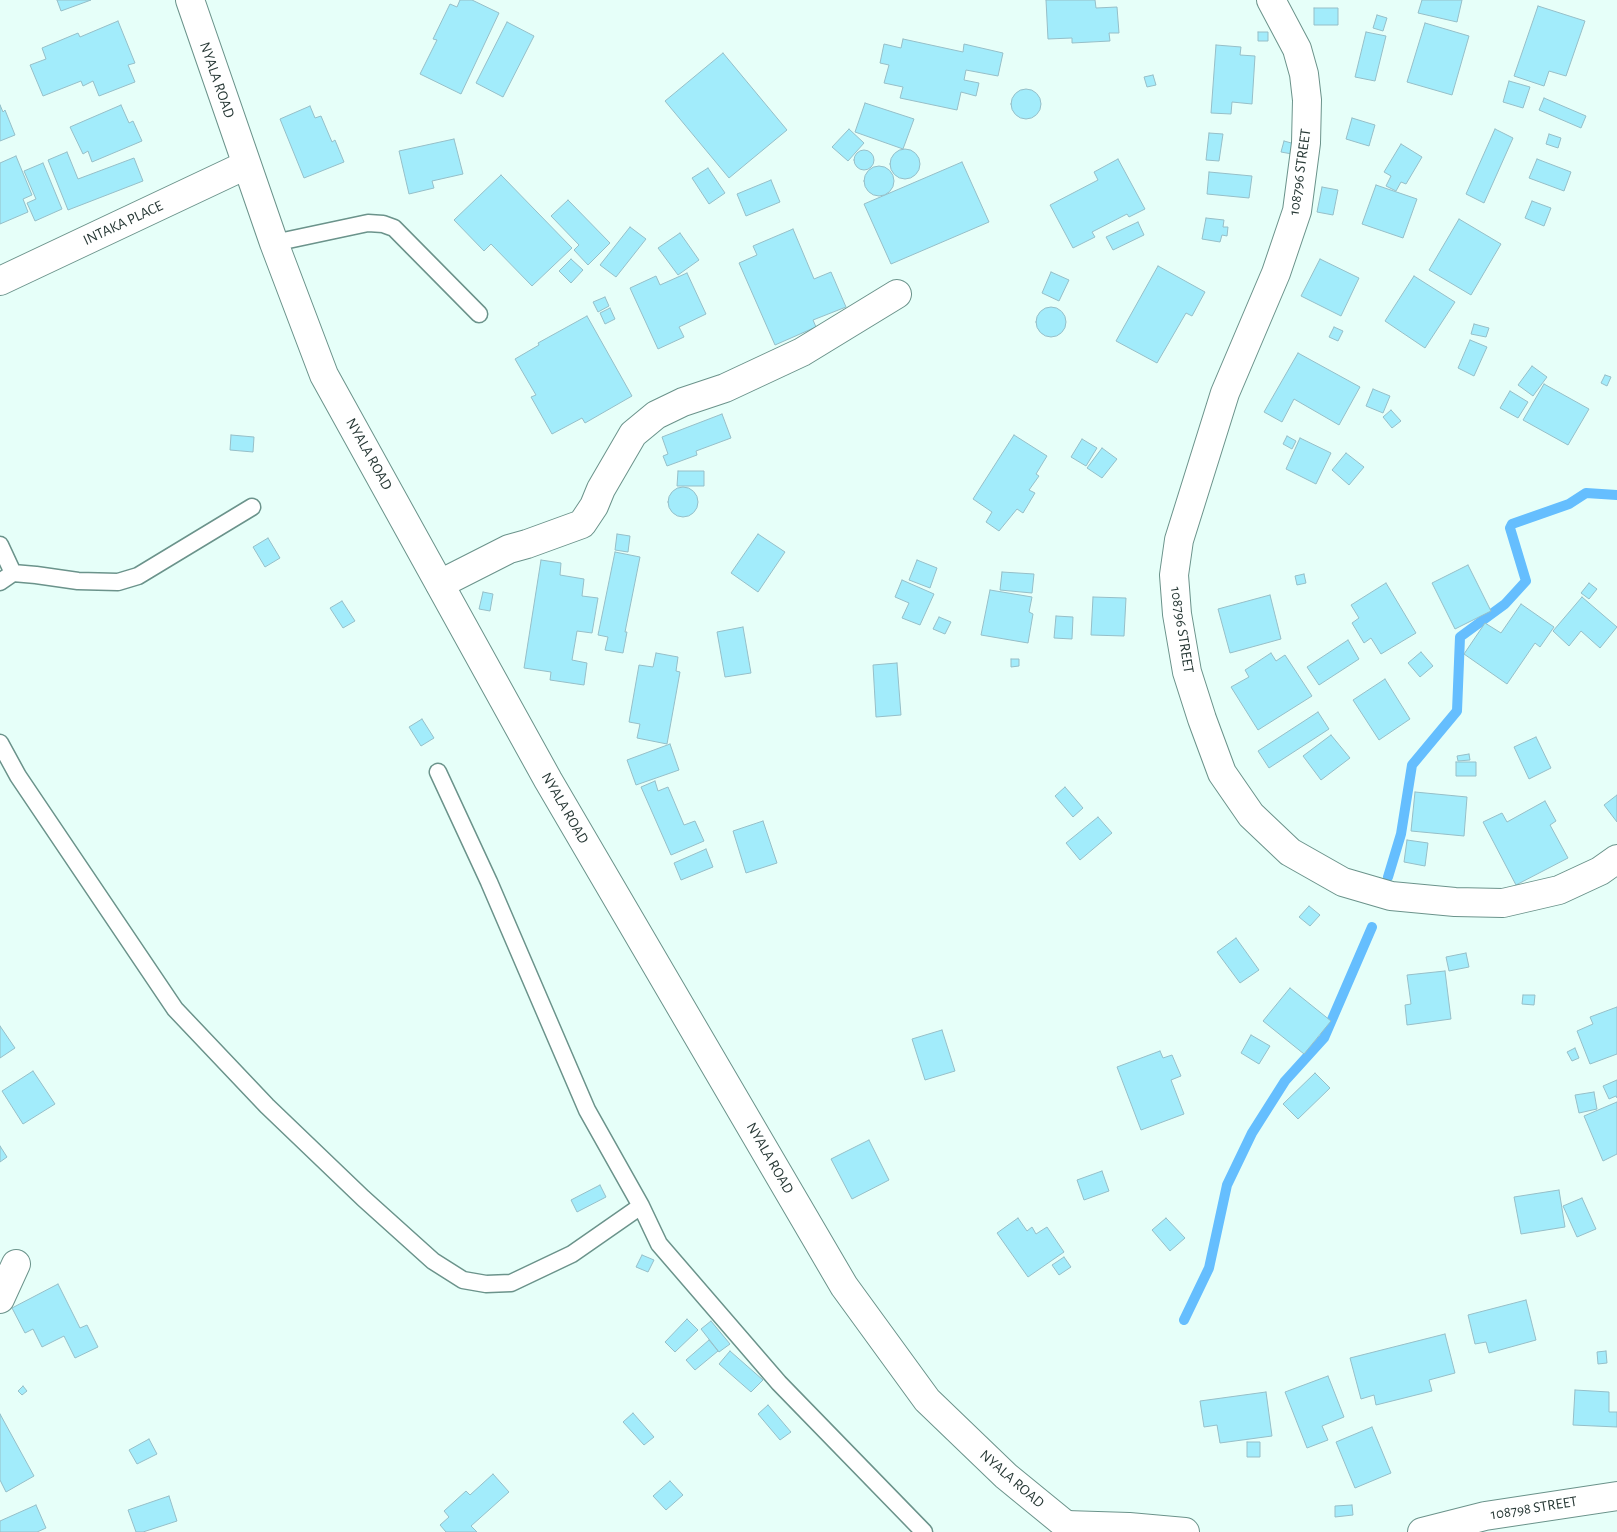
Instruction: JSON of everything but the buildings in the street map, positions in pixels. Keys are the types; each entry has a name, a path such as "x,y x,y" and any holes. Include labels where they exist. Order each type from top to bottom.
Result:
{"street":[{"name":"NYALA ROAD","path":"190,0 246,165 324,374 548,780 844,1286 927,1400 1006,1476 1071,1528"},
{"name":"108796 STREET","path":"1271,0 1297,49 1304,74 1307,100 1306,143 1297,211 1276,273 1225,393 1179,540 1174,575 1177,614 1187,672 1222,773 1251,815 1290,852 1343,882 1391,896 1455,902 1503,903 1558,890 1600,871 1617,859"},
{"name":"INTAKA PLACE","path":"0,281 246,165"},
{"path":"440,584 509,549 582,524 634,434 656,415 683,402 725,388 802,352 897,294"},
{"path":"0,1299 16,1264"},
{"name":"108798 STREET","path":"1422,1532 1485,1516 1617,1496"},
{"path":"1071,1528 1129,1527 1184,1532"}],"lane":[{"path":"274,243 368,223 383,224 394,228 479,314"},
{"path":"0,545 6,578 36,575 78,581 118,582 138,576 252,507"},
{"path":"0,743 18,776 175,1009 274,1113 363,1198 433,1261 463,1280 486,1284 511,1283 572,1254 641,1206"},
{"path":"438,772 489,882 587,1110 641,1206 658,1244 779,1383 924,1532"}],"waterway":[{"path":"1388,877 1401,834 1412,765 1457,711 1460,637 1505,604 1526,581 1510,528 1512,524 1569,504 1586,493 1617,495"},
{"path":"1184,1320 1209,1268 1227,1185 1252,1133 1285,1081 1324,1038 1372,927"}]}
